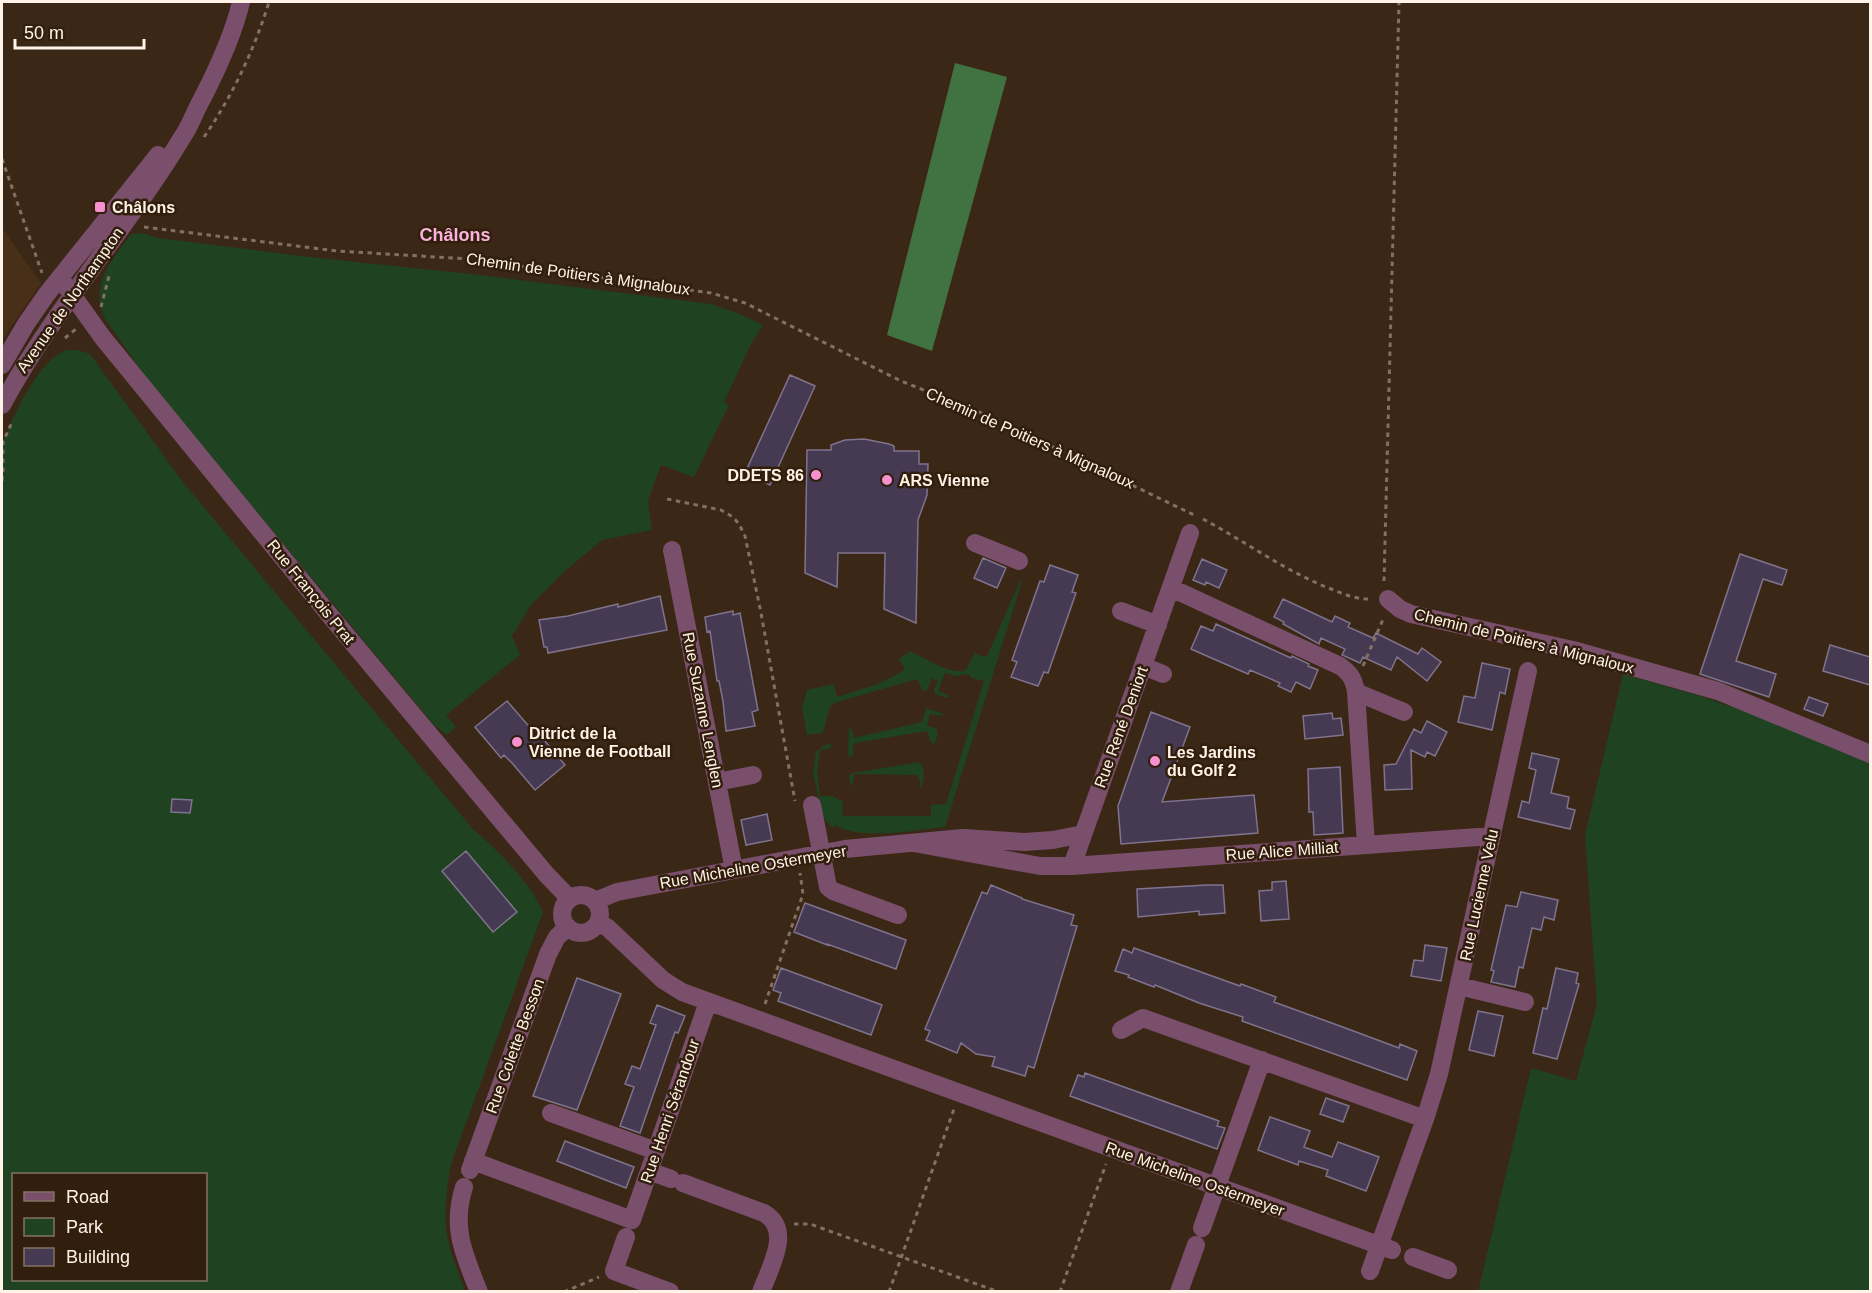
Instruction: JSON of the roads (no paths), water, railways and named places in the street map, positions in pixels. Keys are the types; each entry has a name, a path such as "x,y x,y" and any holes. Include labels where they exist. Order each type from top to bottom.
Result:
{"street":[{"name":"Avenue de Northampton","path":"8,410 34,348 127,219 184,134 215,73 241,2"},
{"name":"Avenue de Northampton","path":"2,365 46,295 198,105"},
{"name":"Rue François Prat","path":"60,278 111,347 325,609 546,874 570,899"},
{"name":"Rue René Deniort","path":"1072,866 1190,533"},
{"path":"975,543 1019,561"},
{"name":"Rue Suzanne Lenglen","path":"672,550 734,870"},
{"path":"1171,588 1340,666 1349,673 1355,687 1366,845"},
{"name":"Chemin de Poitiers à Mignaloux","path":"1388,599 1400,609 1411,614 1573,650 1718,691 1870,754"},
{"path":"1121,611 1158,625"},
{"path":"1143,666 1163,674"},
{"name":"Rue Lucienne Velu","path":"1425,1119 1439,1074 1528,671"},
{"path":"1355,687 1404,712"},
{"path":"717,782 753,775"},
{"path":"804,807 820,854 826,881 833,891 898,915"},
{"name":"Rue Micheline Ostermeyer","path":"595,901 617,891 845,849 963,838 1024,843 1083,834"},
{"name":"Rue Alice Milliat","path":"1072,866 1492,836"},
{"name":"Rue Micheline Ostermeyer","path":"914,843 1040,866 1072,866"},
{"path":"585,896 595,901 600,911 595,927 584,932 573,931 568,927 563,910 570,899 585,896"},
{"name":"Rue Micheline Ostermeyer","path":"598,922 608,928 672,986 708,1002 1386,1247"},
{"name":"Rue Colette Besson","path":"479,1292 463,1251 458,1227 459,1203 548,954 557,937 568,927"},
{"path":"1459,986 1525,1002"},
{"name":"Rue Henri Sérandour","path":"670,1292 614,1271 708,1002"},
{"path":"1121,1030 1143,1018 1425,1119 1386,1247 1370,1270"},
{"path":"1179,1292 1262,1060"},
{"path":"551,1113 656,1151"},
{"path":"650,1171 772,1217 777,1225 779,1236 761,1292"},
{"path":"469,1173 629,1228"},
{"path":"1413,1257 1448,1270"}],"place":[{"name":"Châlons","path":"100,207"},
{"name":"DDETS 86","path":"816,475"},
{"name":"ARS Vienne","path":"887,480"},
{"name":"Ditrict de la Vienne de Football","path":"517,742"},
{"name":"Les Jardins du Golf 2","path":"1155,761"}],"district":[{"name":"Châlons","path":"455,235"}]}
